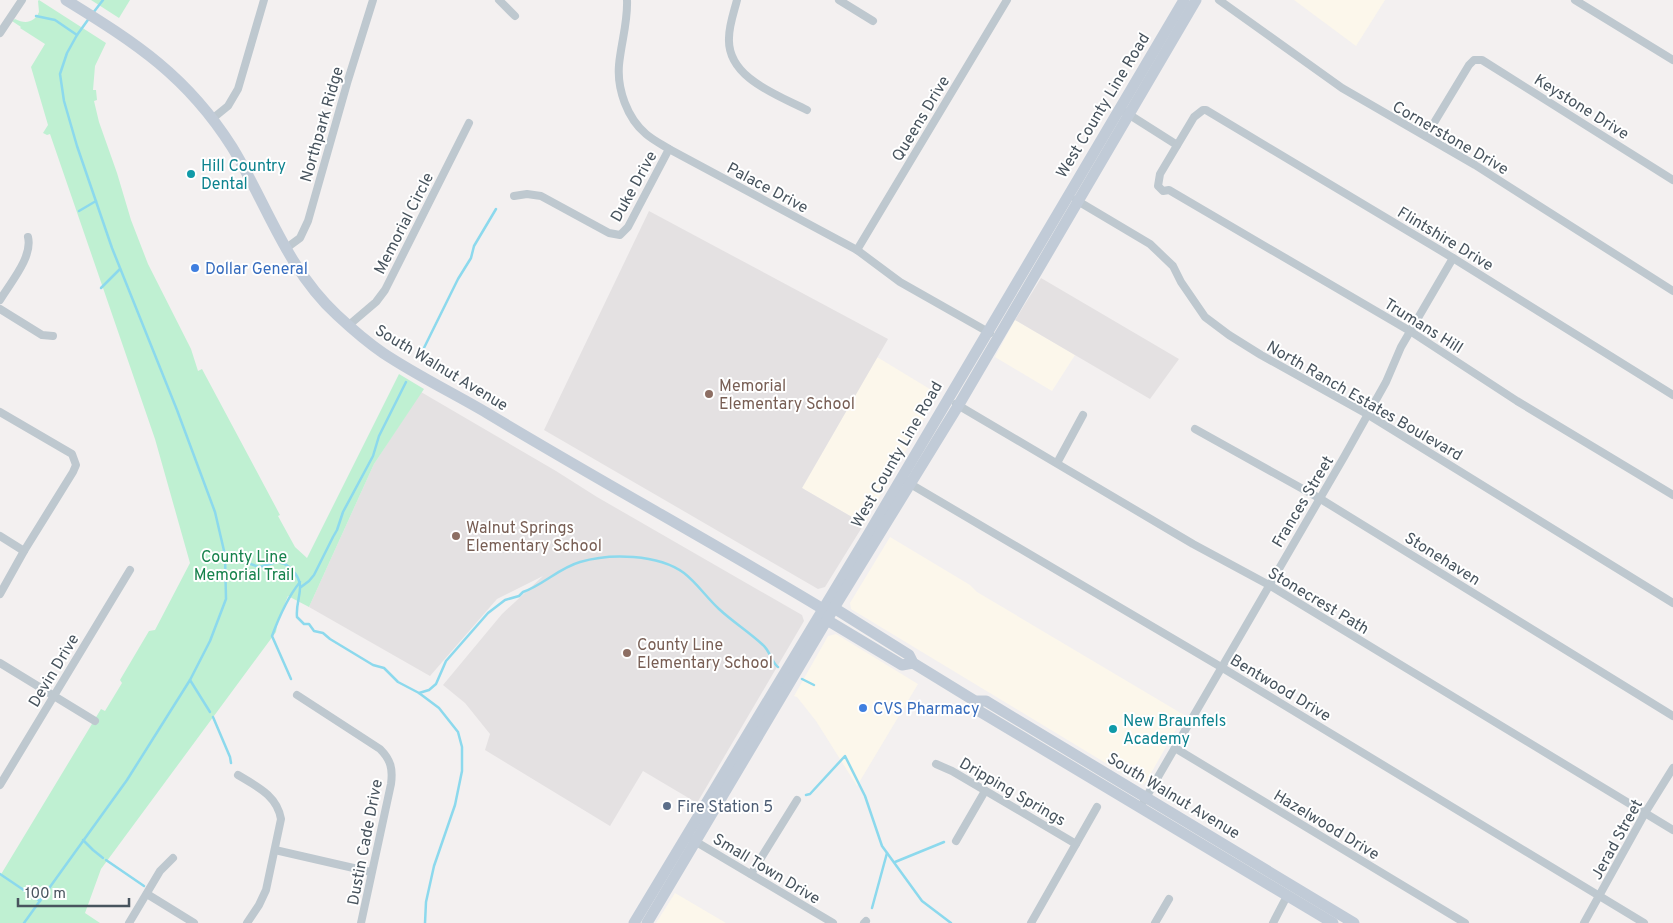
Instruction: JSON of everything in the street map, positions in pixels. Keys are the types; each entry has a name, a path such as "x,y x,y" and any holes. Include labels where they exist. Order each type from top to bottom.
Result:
{"street":[{"path":"212,119 228,106 238,89 264,0"},
{"name":"Northpark Ridge","path":"285,249 300,238 308,221 373,0"},
{"path":"499,0 515,16"},
{"name":"Palace Drive","path":"627,0 626,22 619,66 620,89 634,121 646,134 669,149 857,250 900,282 998,338"},
{"path":"738,0 728,38 729,48 735,65 750,80 807,110"},
{"path":"839,0 873,22"},
{"name":"Queens Drive","path":"857,250 1007,0"},
{"name":"West County Line Road","path":"647,923 692,839 905,482 948,399 987,331 1072,199 1124,111 1184,0"},
{"name":"West County Line Road","path":"1124,111 1196,0"},
{"name":"Cornerstone Drive","path":"1219,0 1342,88 1384,114 1426,136 1673,290"},
{"path":"1574,0 1673,60"},
{"path":"0,34 20,2 27,9"},
{"name":"South Walnut Avenue","path":"69,2 140,47 170,72 196,98 236,155 285,249 320,297 349,326 385,354 595,478 739,558 828,612 902,665 913,663 975,701 979,711 1333,923"},
{"name":"Keystone Drive","path":"1426,136 1466,68 1474,60 1482,60 1673,180"},
{"name":"Flintshire Drive","path":"1177,145 1194,117 1202,110 1213,113 1673,394"},
{"path":"1124,111 1177,145"},
{"name":"Memorial Circle","path":"349,326 376,302 386,290 468,123"},
{"name":"Trumans Hill","path":"1177,145 1160,174 1158,186 1164,191 1169,190 1410,331 1517,401 1673,494"},
{"name":"Duke Drive","path":"514,196 527,194 541,196 609,233 620,235 628,227 669,149"},
{"name":"West County Line Road","path":"905,482 958,406 998,338 1072,199"},
{"name":"North Ranch Estates Boulevard","path":"1072,199 1150,244 1173,266 1199,310 1220,329 1261,355 1367,414 1673,603"},
{"path":"0,300 28,255 30,246 28,237"},
{"name":"Frances Street","path":"1140,807 1344,457 1386,382 1401,347 1453,258"},
{"path":"0,309 42,335 53,336"},
{"name":"Stonecrest Path","path":"948,399 1193,544 1269,585 1673,830"},
{"path":"0,412 72,454 76,462 73,472 0,594"},
{"path":"1057,463 1083,415"},
{"name":"Stonehaven","path":"1195,428 1319,498 1673,716"},
{"name":"Bentwood Drive","path":"905,482 1221,667 1644,923"},
{"path":"0,536 24,551"},
{"name":"Devin Drive","path":"0,785 130,570"},
{"path":"0,663 95,721"},
{"name":"Dustin Cade Drive","path":"296,695 374,744 390,762 392,768 391,784 361,923"},
{"name":"South Walnut Avenue","path":"975,701 986,700 1354,923"},
{"name":"Hazelwood Drive","path":"1175,748 1465,923"},
{"name":"Dripping Springs","path":"936,764 952,771 1076,844"},
{"name":"Jerad Street","path":"1584,923 1645,812 1673,768"},
{"path":"238,775 267,794 278,807 281,824 269,880 263,898 247,923"},
{"path":"956,841 985,790"},
{"path":"751,874 797,800"},
{"path":"1031,923 1097,807"},
{"name":"West County Line Road","path":"634,923 692,839"},
{"name":"Small Town Drive","path":"692,839 833,923"},
{"path":"275,850 371,872"},
{"path":"129,923 160,871 173,858"},
{"path":"147,894 194,923"},
{"path":"1273,923 1287,896"},
{"path":"1155,923 1169,899"}],"shaded area":[{"path":"1294,0 1385,0 1356,46"},
{"name":"Memorial Elementary School","path":"649,211 888,339 802,488 864,524 825,587 818,589 544,430"},
{"path":"1041,278 1179,359 1150,399 1015,320"},
{"path":"1015,320 1075,355 1052,391 995,357"},
{"path":"877,357 938,394 864,524 802,488"},
{"name":"County Line Elementary School","path":"421,392 597,497 802,615 804,621 697,803 643,771 610,826 485,750 490,734 465,703 443,685 502,614 543,576 497,599 430,676 309,607 374,464"},
{"path":"890,537 970,585 977,592 1184,715 1146,782 1142,785 851,609 850,603"},
{"path":"836,634 918,684 857,786 816,721 797,697 794,696 828,636"},
{"path":"675,893 726,923 656,923"}],"green space":[{"name":"County Line Memorial Trail","path":"39,0 106,43 95,66 93,90 96,90 97,100 94,101 131,220 148,264 191,349 198,371 202,369 280,515 278,516 295,547 307,558 399,374 424,389 374,464 309,607 288,596 278,620 276,632 101,869 85,913 100,923 0,923 0,876 101,709 105,711 122,683 120,680 149,631 155,630 190,563 155,439 50,134 43,133 48,125 31,67 45,44 12,21 15,19 29,22 35,18 39,12"},
{"path":"91,0 130,0 119,18"}],"waterway":[{"path":"93,13 103,0"},
{"path":"36,16 55,20 77,35"},
{"path":"24,923 127,780 190,680 210,641 226,599 225,555 215,512 177,410 112,248 77,146 64,101 60,74 67,53 90,17"},
{"path":"79,211 96,201"},
{"path":"419,358 458,279 471,258 474,246 496,209"},
{"path":"101,288 120,269"},
{"path":"301,587 314,575 337,530 343,512 373,456 379,436 406,382"},
{"path":"225,555 259,567 277,562"},
{"path":"419,693 429,690 436,684 446,661 488,613 505,600 519,596 572,565 605,557 648,559 661,562 684,573 719,609 763,645 778,667"},
{"path":"281,563 287,565 299,581 300,592 297,617 304,624 309,624 314,631 323,633 373,665 384,668 398,682 419,693 439,708 458,732 462,747 462,771 455,805 434,866 426,902 425,923"},
{"path":"291,679 272,636 284,608 300,582"},
{"path":"802,679 814,685"},
{"path":"190,680 210,712"},
{"path":"213,717 231,763"},
{"path":"806,795 810,794 845,756 865,796 882,846 922,901 951,923"},
{"path":"83,840 103,858"},
{"path":"895,862 944,842"},
{"path":"872,908 887,853"},
{"path":"106,860 144,886"},
{"path":"0,874 40,901"}],"place":[{"name":"Hill Country Dental","path":"191,174"},
{"name":"Dollar General","path":"195,268"},
{"name":"Memorial Elementary School","path":"709,394"},
{"name":"Walnut Springs Elementary School","path":"456,536"},
{"name":"County Line Elementary School","path":"627,653"},
{"name":"CVS Pharmacy","path":"863,708"},
{"name":"New Braunfels Academy","path":"1113,729"},
{"name":"Fire Station 5","path":"667,806"}]}
